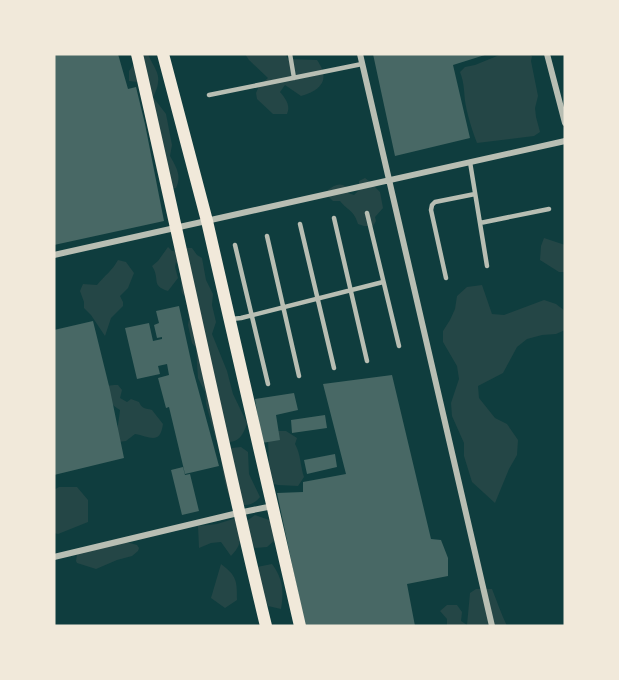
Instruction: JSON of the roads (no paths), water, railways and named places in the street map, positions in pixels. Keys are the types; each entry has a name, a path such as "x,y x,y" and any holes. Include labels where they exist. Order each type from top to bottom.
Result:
{"main road":[{"path":"137,54 177,227 238,513 266,626"},
{"path":"163,54 207,221 300,626"}],"street":[{"path":"360,54 492,626"},
{"path":"547,54 565,123"},
{"path":"54,255 565,141"},
{"path":"54,557 273,506"}],"lane":[{"path":"290,54 294,78"},
{"path":"209,95 362,64"},
{"path":"470,162 488,266"},
{"path":"446,278 431,210 432,205 435,202 475,194"},
{"path":"480,223 549,210"},
{"path":"368,213 399,346"},
{"path":"334,218 367,361"},
{"path":"300,224 334,368"},
{"path":"267,236 300,376"},
{"path":"235,245 268,384"},
{"path":"229,320 383,282"}]}
